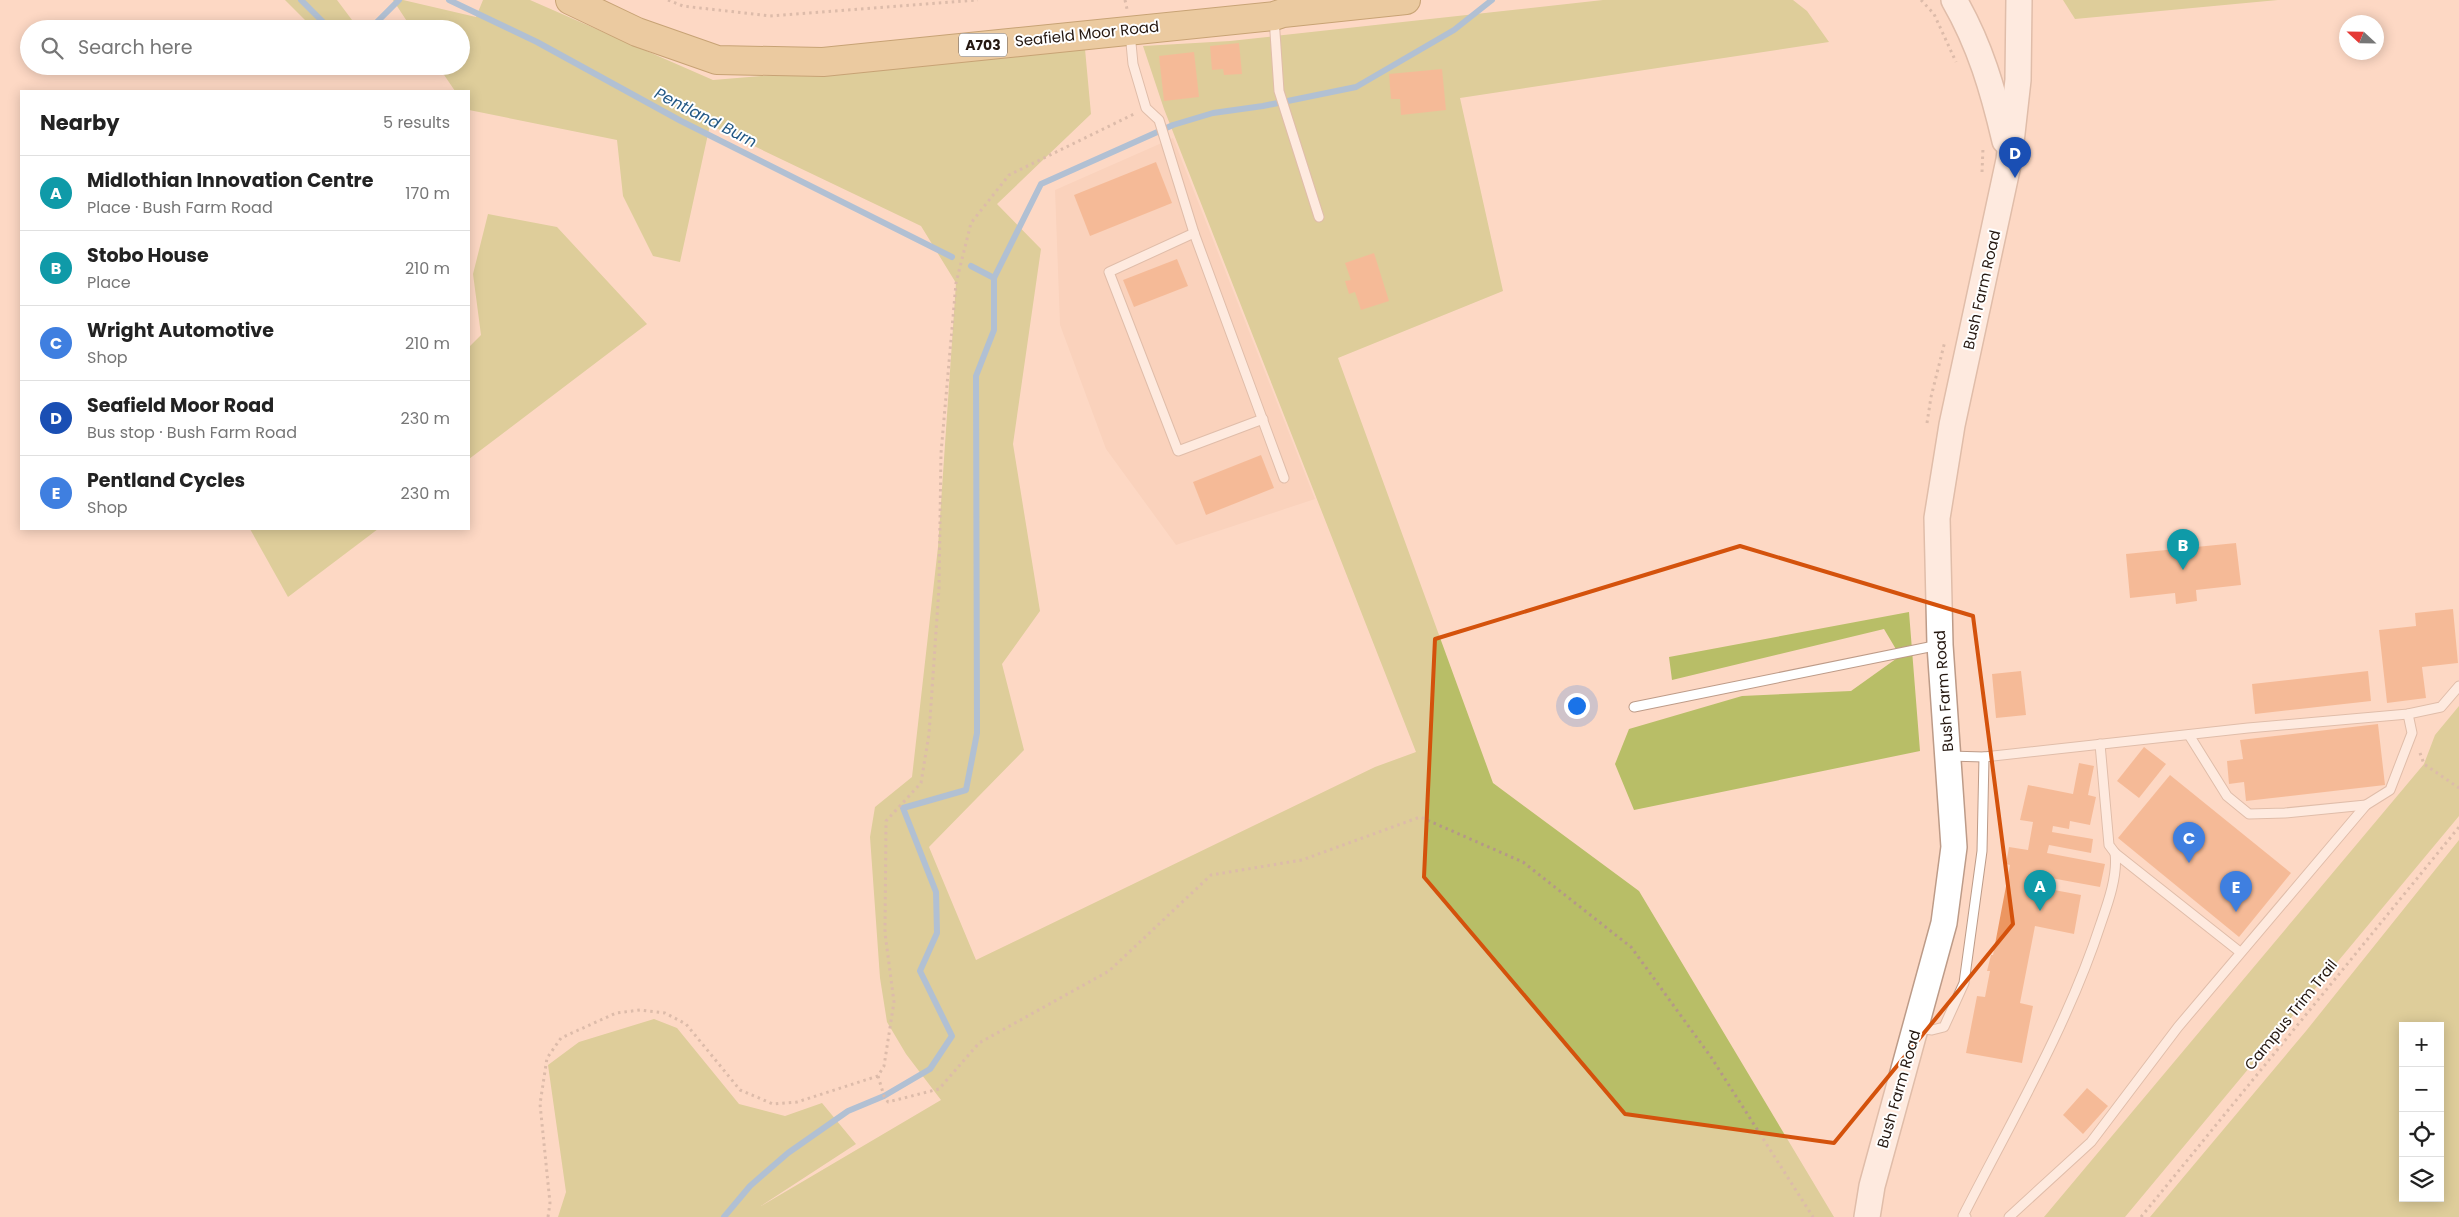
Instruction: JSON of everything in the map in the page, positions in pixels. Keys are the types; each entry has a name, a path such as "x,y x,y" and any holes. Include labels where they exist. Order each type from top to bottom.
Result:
{"main road":[{"name":"Seafield Moor Road","path":"570,0 637,32 717,60 823,62 1274,16 1283,13 1406,0"}],"street":[{"name":"Bush Farm Road","path":"1954,0 1965,19 1992,85 2009,160"},
{"name":"Bush Farm Road","path":"1867,1217 1872,1186 1917,1028 1944,923 1954,847 1940,645 1937,518 1952,425 2009,160 2018,80 2019,0"}],"lane":[{"path":"1274,16 1279,91 1318,217"},
{"path":"1130,30 1133,64 1146,108 1160,124 1194,233 1284,478"},
{"path":"1194,233 1109,272 1178,451 1263,419"},
{"path":"1634,707 1940,645"},
{"path":"1949,756 1984,757 2408,714 2441,707 2459,686"},
{"path":"2009,1217 2091,1142 2119,1102 2240,952 2366,805 2390,790 2412,733 2408,714"},
{"path":"2189,735 2227,796 2249,814 2285,813 2366,805"},
{"path":"2100,744 2109,845 2115,853 2240,952"},
{"path":"1917,1028 1932,1030 1944,1028 1964,983 1982,851 1984,757"},
{"path":"1966,1217 1963,1216 2086,970 2107,906 2116,861 2115,853"}],"path":[{"path":"668,0 683,6 770,16 978,0"},
{"path":"548,1217 550,1203 540,1104 547,1058 561,1038 616,1013 640,1010 665,1013 686,1024 740,1090 773,1104 797,1102 878,1076 884,1066 894,1002 885,933 886,821 921,783 929,734 939,588 941,453 956,283 971,224 1009,175 1146,108"},
{"path":"2412,733 2424,764 2459,788"},
{"path":"878,1076 884,1096 888,1102 940,1090 979,1043 1109,971 1211,875 1302,860 1420,817 1523,862 1631,947 1711,1057 1813,1217"},
{"name":"Campus Trim Trail","path":"2141,1217 2459,827"}],"highlighted area":[{"path":"1740,546 1973,616 2013,924 1834,1143 1625,1114 1424,877 1435,639"}],"shaded area":[{"path":"1173,138 1315,499 1176,545 1106,449 1060,325 1055,190"}],"green space":[{"path":"285,0 337,0 352,20 305,20"},
{"path":"393,0 403,0 476,17 483,0 530,0 713,80 1085,49 1091,114 997,204 1041,249 1013,444 1040,611 1002,664 1024,750 929,847 976,960 1375,767 1416,752 1164,109 1143,46 1230,41 1603,0 1793,0 1807,11 1829,42 1460,98 1503,291 1338,358 1493,783 1639,891 1834,1217 558,1217 566,1192 548,1065 579,1042 654,1019 677,1028 739,1104 785,1116 822,1103 856,1144 761,1206 941,1100 906,1054 887,1022 880,978 870,837 875,807 912,777 938,547 956,283 921,226 710,125 680,262 653,256 623,196 617,140 470,110 470,90 454,90 444,75 470,75 470,20 406,20"},
{"path":"2063,0 2278,0 2075,19"},
{"path":"488,214 557,227 647,324 470,458 470,346 481,335 473,274"},
{"path":"251,530 377,530 288,597"},
{"path":"1909,612 1920,751 1634,810 1615,764 1629,729 1742,696 1851,691 1900,656 1884,629 1672,680 1669,657"},
{"path":"2459,706 2459,816 2125,1217 2044,1217 2424,764 2435,735"},
{"path":"2459,840 2459,1217 2150,1217 2306,1031"}],"building":[{"path":"1239,43 1242,74 1224,75 1223,69 1212,70 1210,46"},
{"path":"1194,52 1199,97 1164,101 1159,56"},
{"path":"1442,69 1446,110 1401,115 1400,99 1391,99 1389,74"},
{"path":"1156,162 1172,203 1090,236 1074,195"},
{"path":"1374,253 1389,301 1361,310 1355,292 1349,294 1345,281 1351,280 1345,263"},
{"path":"1177,259 1188,286 1134,307 1123,280"},
{"path":"1261,455 1274,488 1206,515 1193,482"},
{"path":"2236,543 2241,585 2196,590 2197,601 2176,604 2175,593 2130,598 2126,554"},
{"path":"2453,609 2458,663 2422,667 2426,698 2387,703 2379,630 2416,626 2415,613"},
{"path":"2021,671 2026,715 1996,718 1992,674"},
{"path":"2368,671 2371,701 2255,714 2252,684"},
{"path":"2378,724 2385,785 2246,801 2244,782 2229,784 2227,761 2243,759 2240,740"},
{"path":"2144,747 2166,764 2139,798 2117,781"},
{"path":"2079,763 2094,766 2088,795 2096,797 2090,825 2070,821 2069,829 2053,826 2052,832 2093,839 2091,853 2049,845 2047,853 2105,864 2100,887 2040,876 2038,887 2081,895 2074,934 2035,926 2020,1003 2033,1006 2022,1063 1966,1053 1977,996 1985,997 1990,971 1987,971 1991,955 1993,955 2010,865 2006,864 2009,847 2028,850 2033,822 2020,820 2028,785 2073,794"},
{"path":"2170,775 2291,873 2239,937 2118,838"},
{"path":"2087,1088 2108,1106 2083,1134 2063,1115"}],"waterway":[{"name":"Pentland Burn","path":"301,0 321,20"},
{"name":"Pentland Burn","path":"379,20 399,0"},
{"name":"Pentland Burn","path":"449,0 537,42 681,121 952,257"},
{"path":"724,1217 750,1186 788,1153 848,1111 884,1096 930,1069 952,1036 920,971 937,933 936,892 903,808 966,790 977,733 976,376 994,330 994,278 1041,184 1173,125 1213,113 1263,106 1356,87 1454,30 1492,0"},
{"name":"Pentland Burn","path":"971,266 994,278"}],"place":[{"name":"Seafield Moor Road","path":"2015,178"},
{"name":"Stobo House","path":"2183,570"},
{"name":"Wright Automotive","path":"2189,863"},
{"name":"Midlothian Innovation Centre","path":"2040,911"},
{"name":"Pentland Cycles","path":"2236,912"}]}
